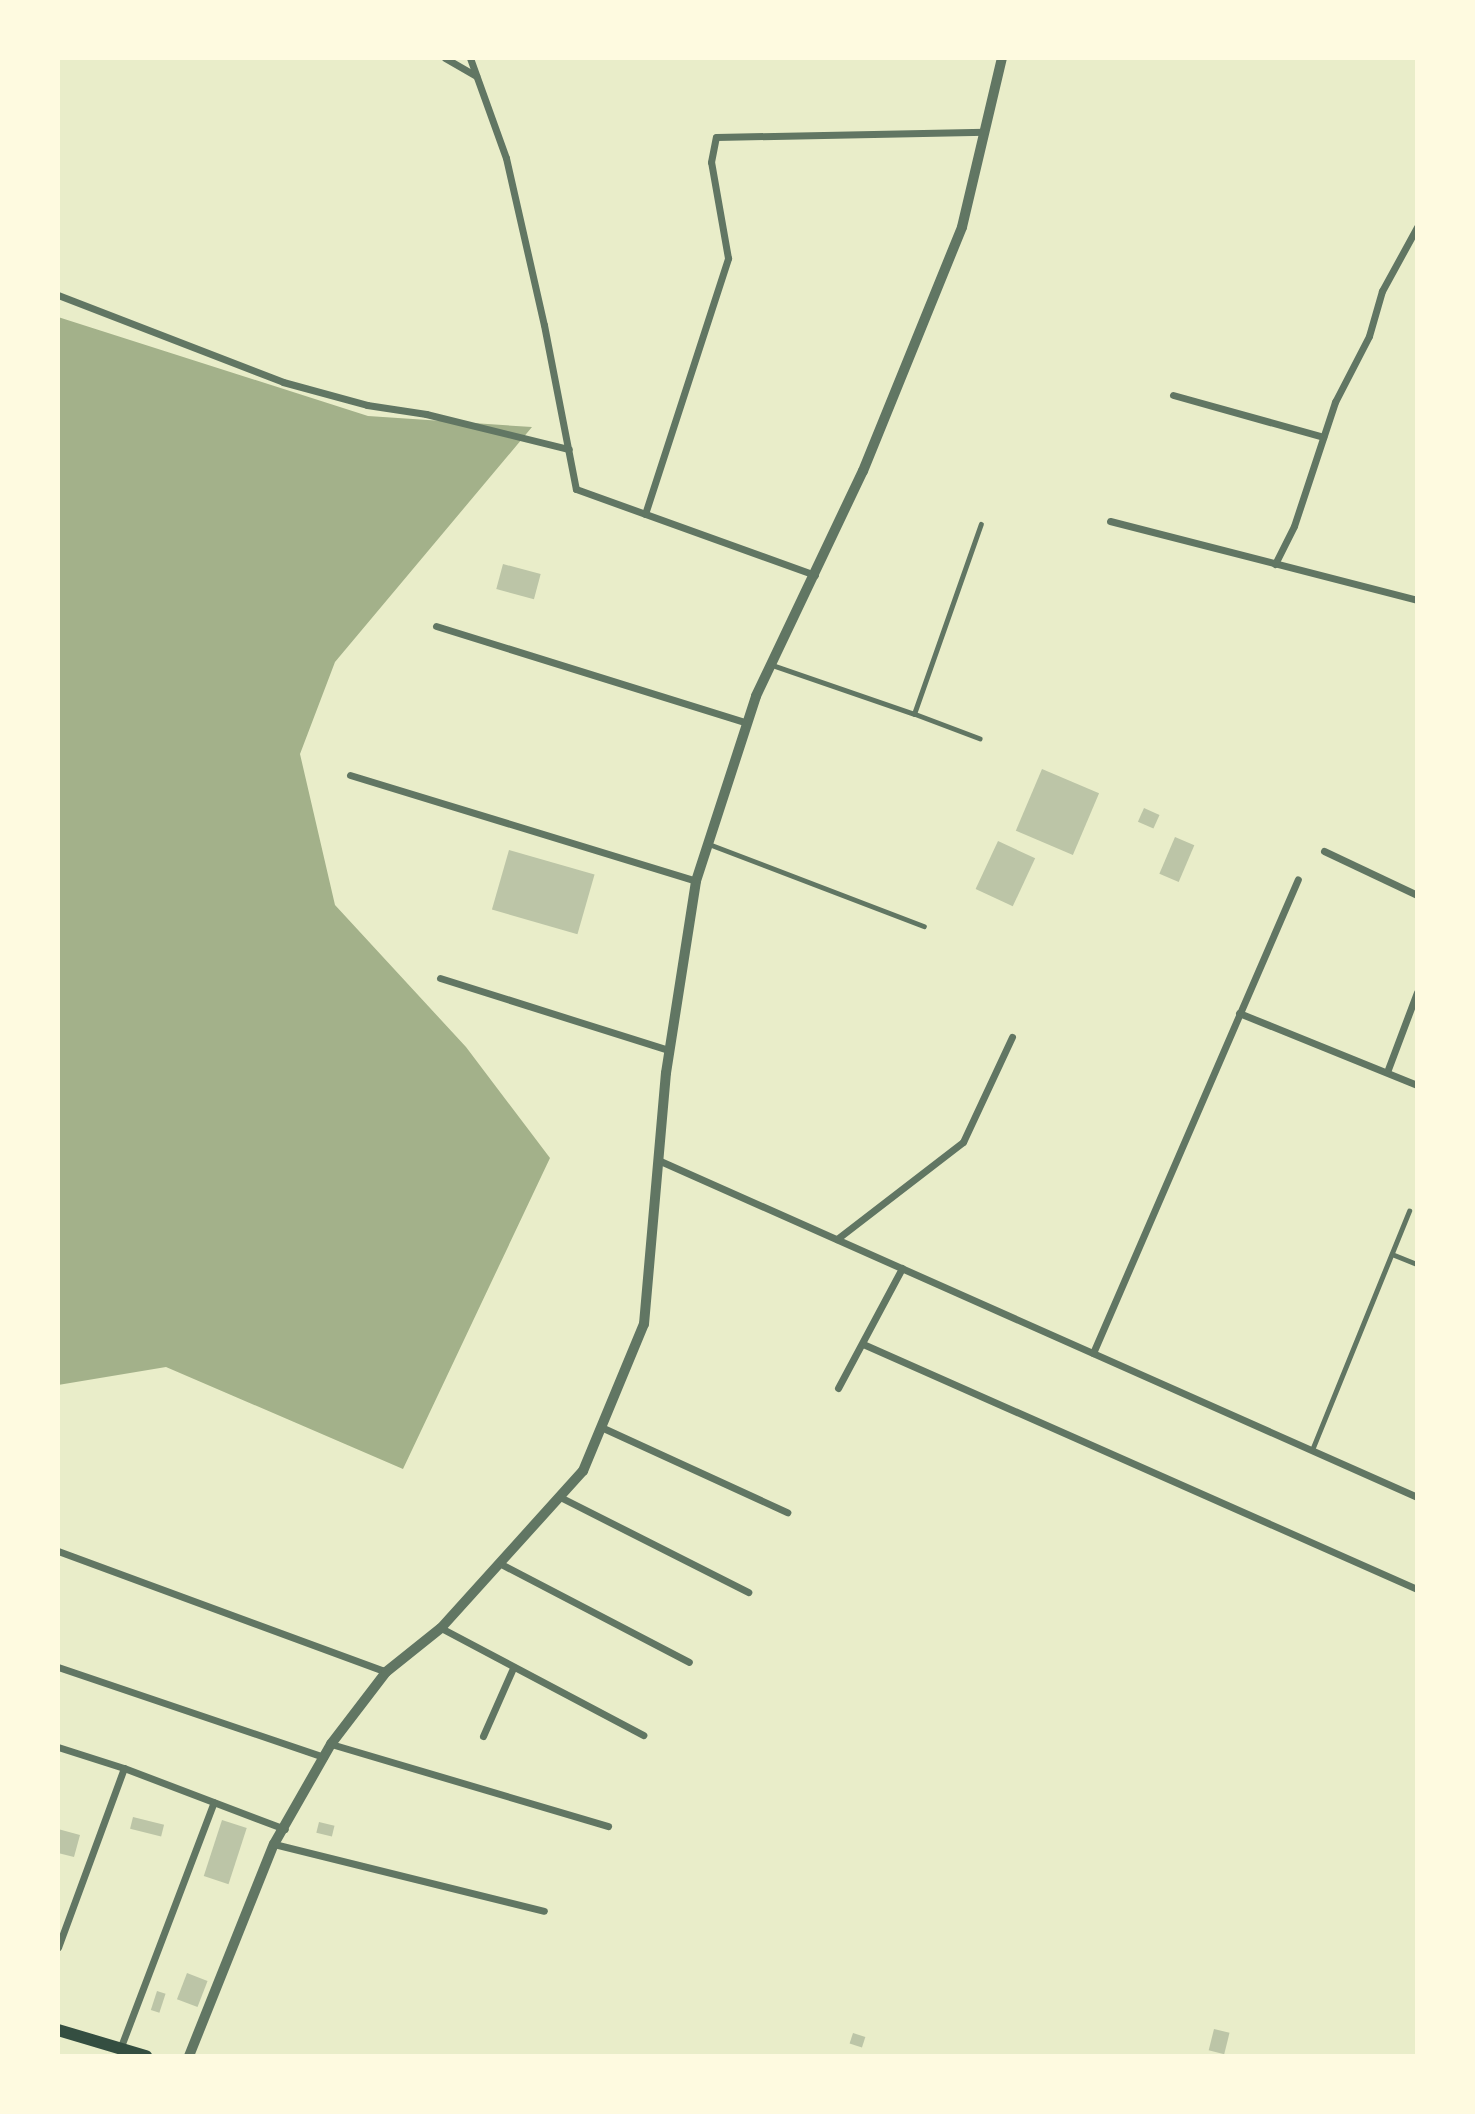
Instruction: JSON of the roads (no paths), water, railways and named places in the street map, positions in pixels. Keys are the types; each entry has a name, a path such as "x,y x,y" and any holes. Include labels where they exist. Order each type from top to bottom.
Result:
{"main road":[{"path":"58,2031 146,2056"}],"street":[{"path":"445,58 476,76"},
{"path":"470,58 506,158 576,489 816,575"},
{"path":"189,2056 274,1844 285,1829 331,1744 386,1672 441,1628 583,1471 644,1324 669,1050 696,881 747,723 863,471 962,227 1002,58"},
{"path":"645,514 728,258 711,162 716,137 985,132"},
{"path":"1275,564 1294,526 1335,402 1369,336 1382,291 1417,227"},
{"path":"58,295 283,382 367,405 426,414 569,449"},
{"path":"1173,395 1323,437"},
{"path":"1110,521 1417,600"},
{"path":"436,626 747,723"},
{"path":"350,775 696,881"},
{"path":"1324,851 1417,895"},
{"path":"1093,1353 1298,879"},
{"path":"440,978 669,1050"},
{"path":"1387,1072 1417,992"},
{"path":"1240,1013 1417,1085"},
{"path":"837,1239 963,1142 1013,1037"},
{"path":"658,1160 1417,1497"},
{"path":"838,1388 902,1268"},
{"path":"863,1345 1417,1589"},
{"path":"601,1427 787,1512"},
{"path":"560,1497 748,1592"},
{"path":"58,1551 386,1672"},
{"path":"499,1563 689,1662"},
{"path":"441,1628 643,1735"},
{"path":"58,1667 324,1757"},
{"path":"482,1736 513,1668"},
{"path":"331,1744 608,1826"},
{"path":"58,1747 124,1768 285,1829"},
{"path":"58,1947 124,1768"},
{"path":"120,2049 214,1802"},
{"path":"274,1844 544,1911"}],"lane":[{"path":"914,714 981,524"},
{"path":"772,665 980,739"},
{"path":"708,844 924,926"},
{"path":"1312,1450 1409,1211"},
{"path":"1392,1254 1417,1264"}]}
